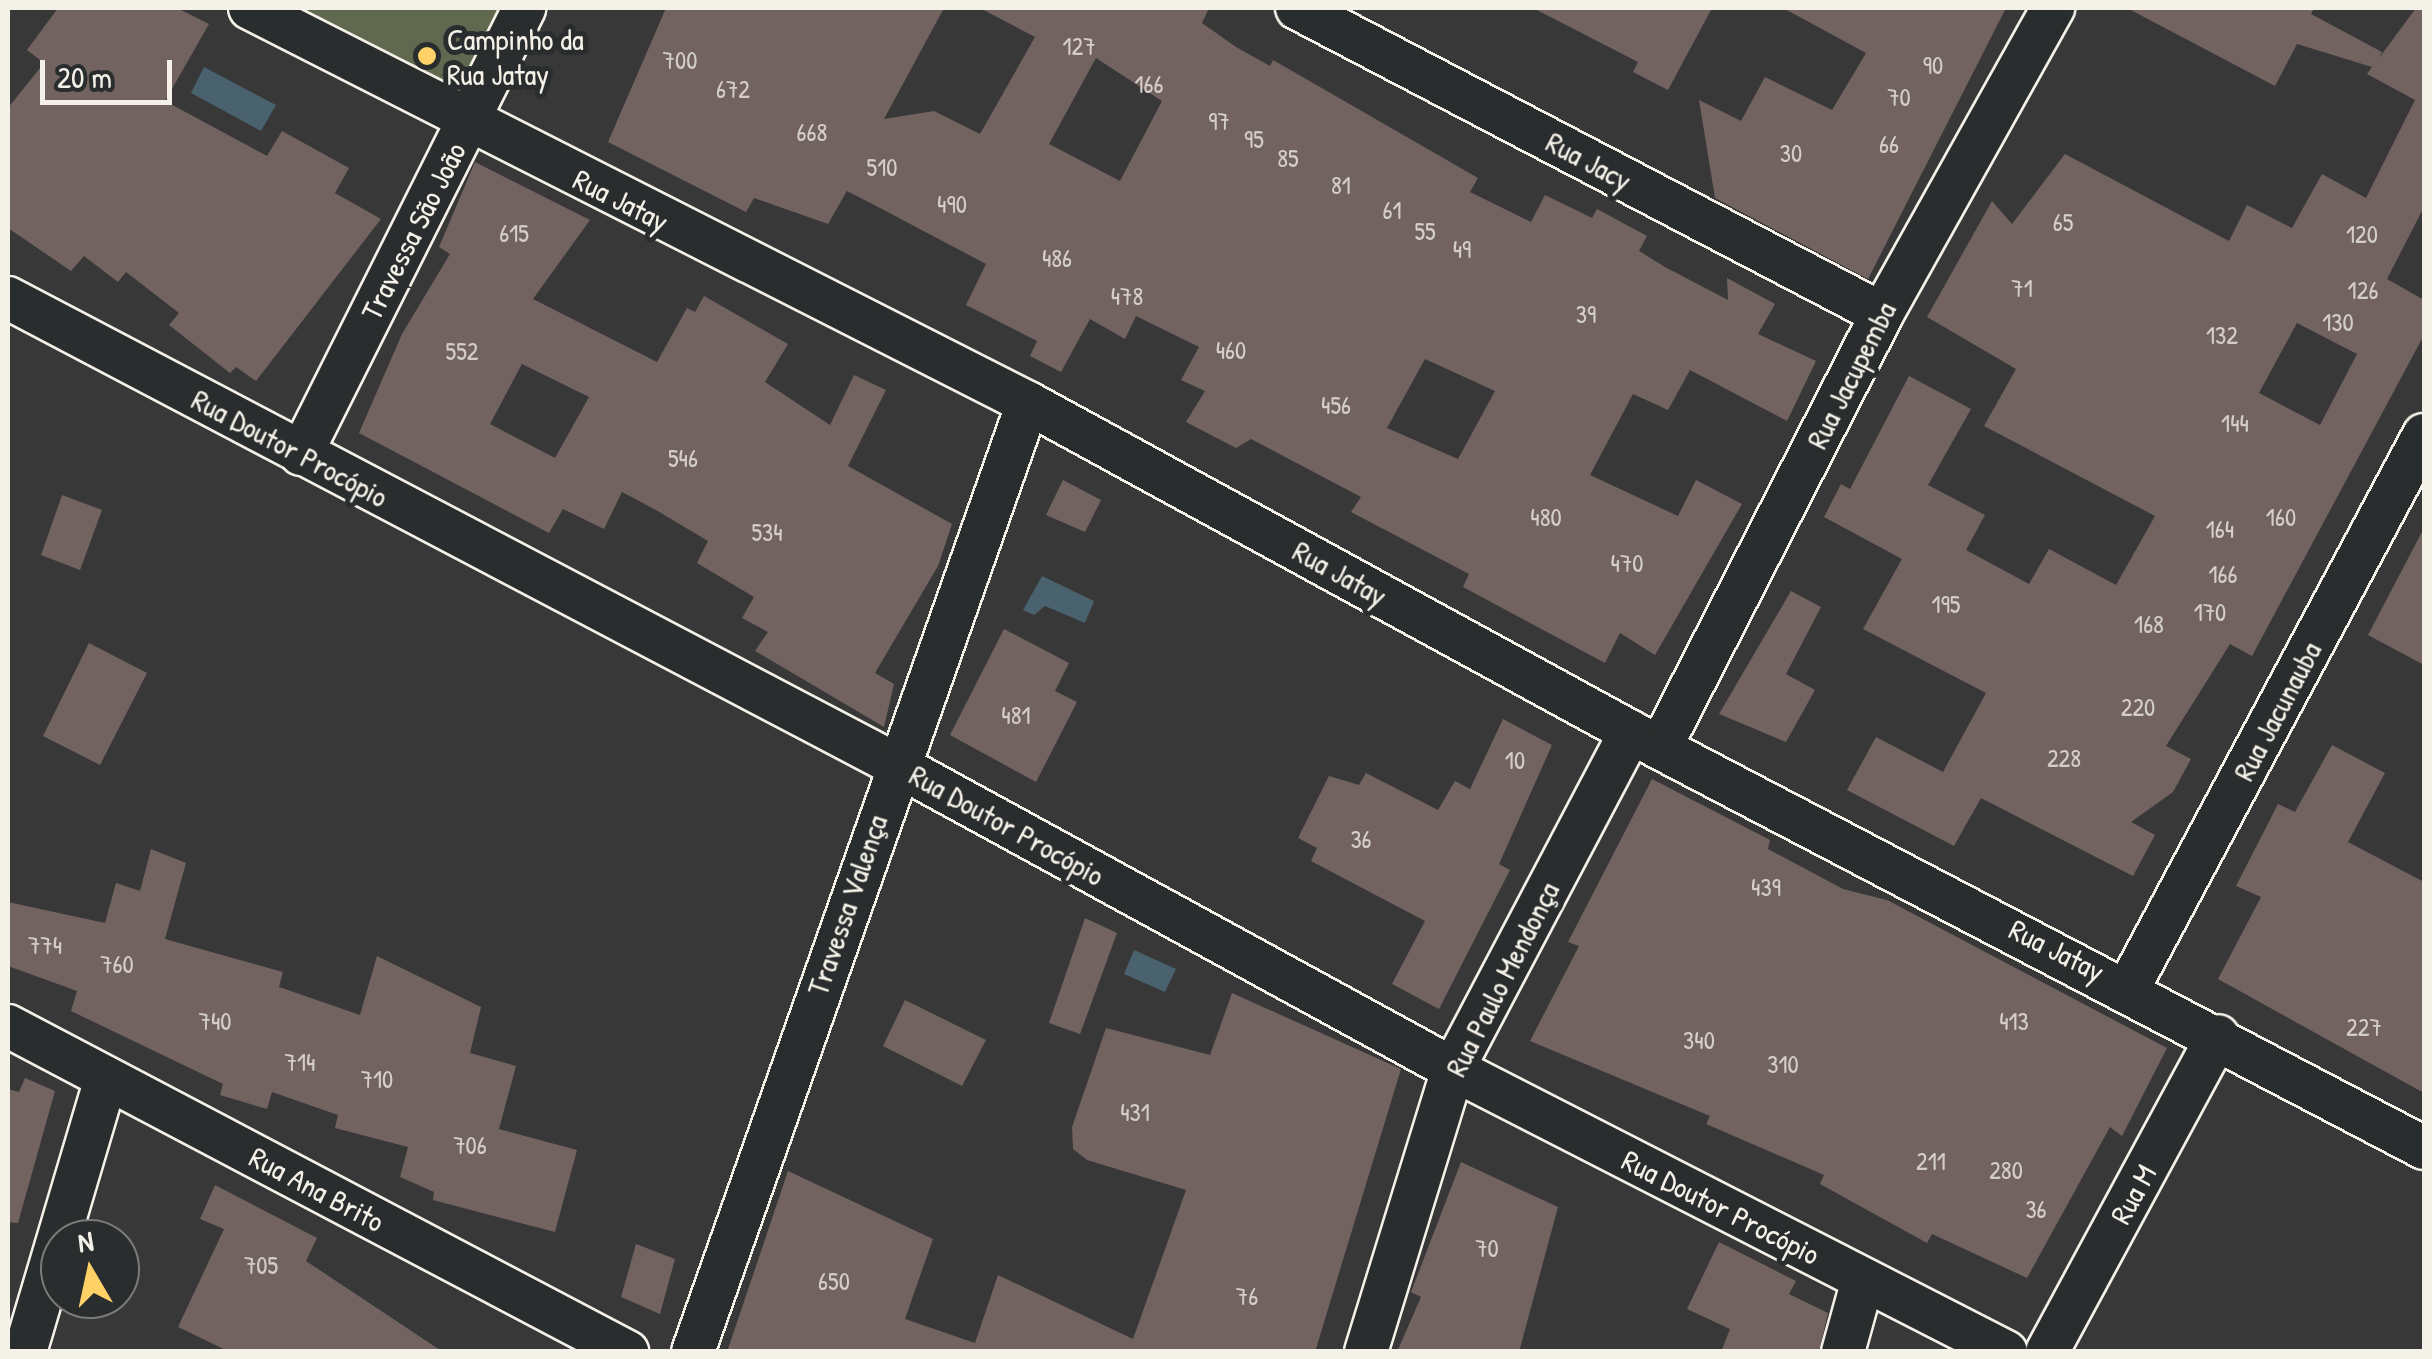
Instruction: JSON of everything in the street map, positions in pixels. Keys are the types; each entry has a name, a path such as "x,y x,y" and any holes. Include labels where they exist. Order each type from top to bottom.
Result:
{"street":[{"name":"Rua Jatay","path":"250,8 467,123 1028,404 1645,740 2130,987 2424,1148"},
{"name":"Travessa São João","path":"301,454 524,8"},
{"name":"Rua Jacy","path":"1296,8 1882,314"},
{"name":"Rua Jacupemba","path":"1645,740 2053,8"},
{"name":"Rua Doutor Procópio","path":"8,298 895,764 1453,1068 2006,1352"},
{"name":"Travessa Valença","path":"694,1352 895,764 1028,404"},
{"name":"Rua Jacunauba","path":"2130,987 2424,436"},
{"name":"Rua Paulo Mendonça","path":"1366,1352 1453,1068 1645,740"},
{"name":"Rua Ana Brito","path":"8,1026 626,1352"},
{"name":"Rua M","path":"2047,1352 2218,1036"},
{"path":"25,1352 106,1079"},
{"path":"1843,1352 1863,1280"}],"green space":[{"name":"Campinho da Rua Jatay","path":"277,8 513,8 460,105"}],"water":[{"path":"204,67 276,105 261,131 191,93"},
{"path":"1042,576 1094,601 1085,623 1045,606 1034,615 1023,610"},
{"path":"1134,950 1176,969 1165,992 1124,974"}],"building":[{"path":"58,8 177,8 209,24 165,101 267,156 282,131 349,168 335,193 381,219 256,381 236,367 230,373 169,325 179,313 126,272 118,282 84,256 71,271 8,228 8,108 44,63 27,50"},
{"path":"666,8 944,8 884,119 934,111 980,134 1035,37 980,8 1209,8 1202,23 1236,47 1270,66 1273,60 1478,178 1470,192 1531,222 1545,195 1592,218 1597,209 1647,236 1639,251 1665,267 1728,300 1727,278 1775,304 1758,334 1816,361 1787,421 1690,370 1668,410 1633,394 1590,475 1678,516 1696,480 1742,504 1655,655 1620,633 1605,663 1463,587 1469,574 1351,512 1361,497 1251,439 1236,448 1186,422 1205,391 1181,380 1199,347 1136,316 1125,339 1090,319 1061,372 1030,356 1037,341 966,305 986,264 847,191 828,224 754,198 746,212 608,142","holes":["1096,58 1162,101 1120,181 1049,144","1425,359 1495,391 1458,459 1387,428"]},
{"path":"1533,8 1712,8 1668,90 1633,72 1638,62"},
{"path":"1783,8 2006,8 1868,279 1715,198 1699,100 1741,121 1765,77 1832,110 1866,53"},
{"path":"2127,8 2314,8 2311,14 2382,52 2379,58 2416,8 2424,8 2424,207 2387,279 2424,300 2424,335 2252,656 2230,644 2166,746 2191,759 2173,792 2131,822 2155,835 2133,876 1981,798 1954,846 1847,790 1876,737 1943,772 1986,693 1863,629 1902,559 1824,517 1841,484 1850,489 1909,376 1971,409 1928,485 1985,515 1966,550 2029,584 2049,549 2116,585 2155,516 1984,426 2016,369 1927,317 1992,201 2012,224 2065,154 2229,241 2247,205 2292,228 2322,174 2366,198 2415,100 2367,74 2372,67 2297,44 2275,86","holes":["2297,323 2357,354 2320,425 2259,393"]},
{"path":"475,162 590,220 533,299 657,362 687,308 695,312 704,296 788,344 765,382 830,425 854,375 886,390 848,466 952,524 938,566 875,673 894,684 884,727 755,651 768,632 742,618 754,597 697,563 708,541 656,510 622,492 604,529 563,509 549,533 359,433 402,334 450,254 439,247","holes":["522,364 589,397 555,458 490,424"]},
{"path":"1063,480 1101,500 1085,532 1046,515"},
{"path":"62,495 102,510 80,570 41,555"},
{"path":"2424,528 2424,665 2368,635"},
{"path":"1791,591 1821,607 1786,674 1815,690 1786,742 1719,714"},
{"path":"1004,629 1069,663 1055,691 1077,702 1036,782 950,735"},
{"path":"89,643 147,673 100,765 43,736"},
{"path":"1503,719 1552,745 1499,864 1510,870 1439,1009 1392,984 1425,921 1311,861 1317,848 1298,838 1329,776 1359,785 1366,773 1438,810 1455,781 1470,789"},
{"path":"2332,745 2385,773 2348,842 2424,882 2424,1093 2218,979 2261,897 2236,886 2278,804 2295,812"},
{"path":"1652,779 1770,840 1768,849 1843,889 1887,900 2167,1048 2122,1136 2110,1127 2027,1278 1932,1234 1927,1243 1820,1184 1824,1175 1706,1124 1710,1116 1530,1041 1579,946 1568,942"},
{"path":"151,849 186,863 165,939 283,972 279,987 360,1015 377,956 481,1007 470,1053 516,1066 499,1129 577,1150 555,1232 433,1200 434,1192 400,1177 408,1147 335,1128 338,1115 272,1092 267,1109 220,1095 223,1084 71,1011 77,991 8,966 8,902 105,923 116,883 140,891"},
{"path":"1085,918 1117,933 1080,1034 1049,1023"},
{"path":"1232,993 1401,1069 1315,1352 727,1352 788,1171 933,1239 905,1319 975,1343 998,1275 1133,1339 1186,1190 1087,1160 1073,1149 1072,1127 1106,1028 1210,1055"},
{"path":"905,1000 986,1040 962,1086 883,1046"},
{"path":"25,1078 55,1091 18,1223 8,1222 8,1089 19,1092"},
{"path":"1461,1162 1558,1207 1519,1352 1397,1352 1421,1297 1411,1292"},
{"path":"215,1185 317,1238 306,1261 443,1352 230,1352 178,1327 224,1229 200,1219"},
{"path":"1719,1242 1796,1281 1789,1294 1828,1313 1819,1352 1721,1352 1730,1329 1687,1309"},
{"path":"636,1244 675,1259 660,1314 621,1297"}],"place":[{"name":"Campinho da Rua Jatay","path":"427,56"}]}
